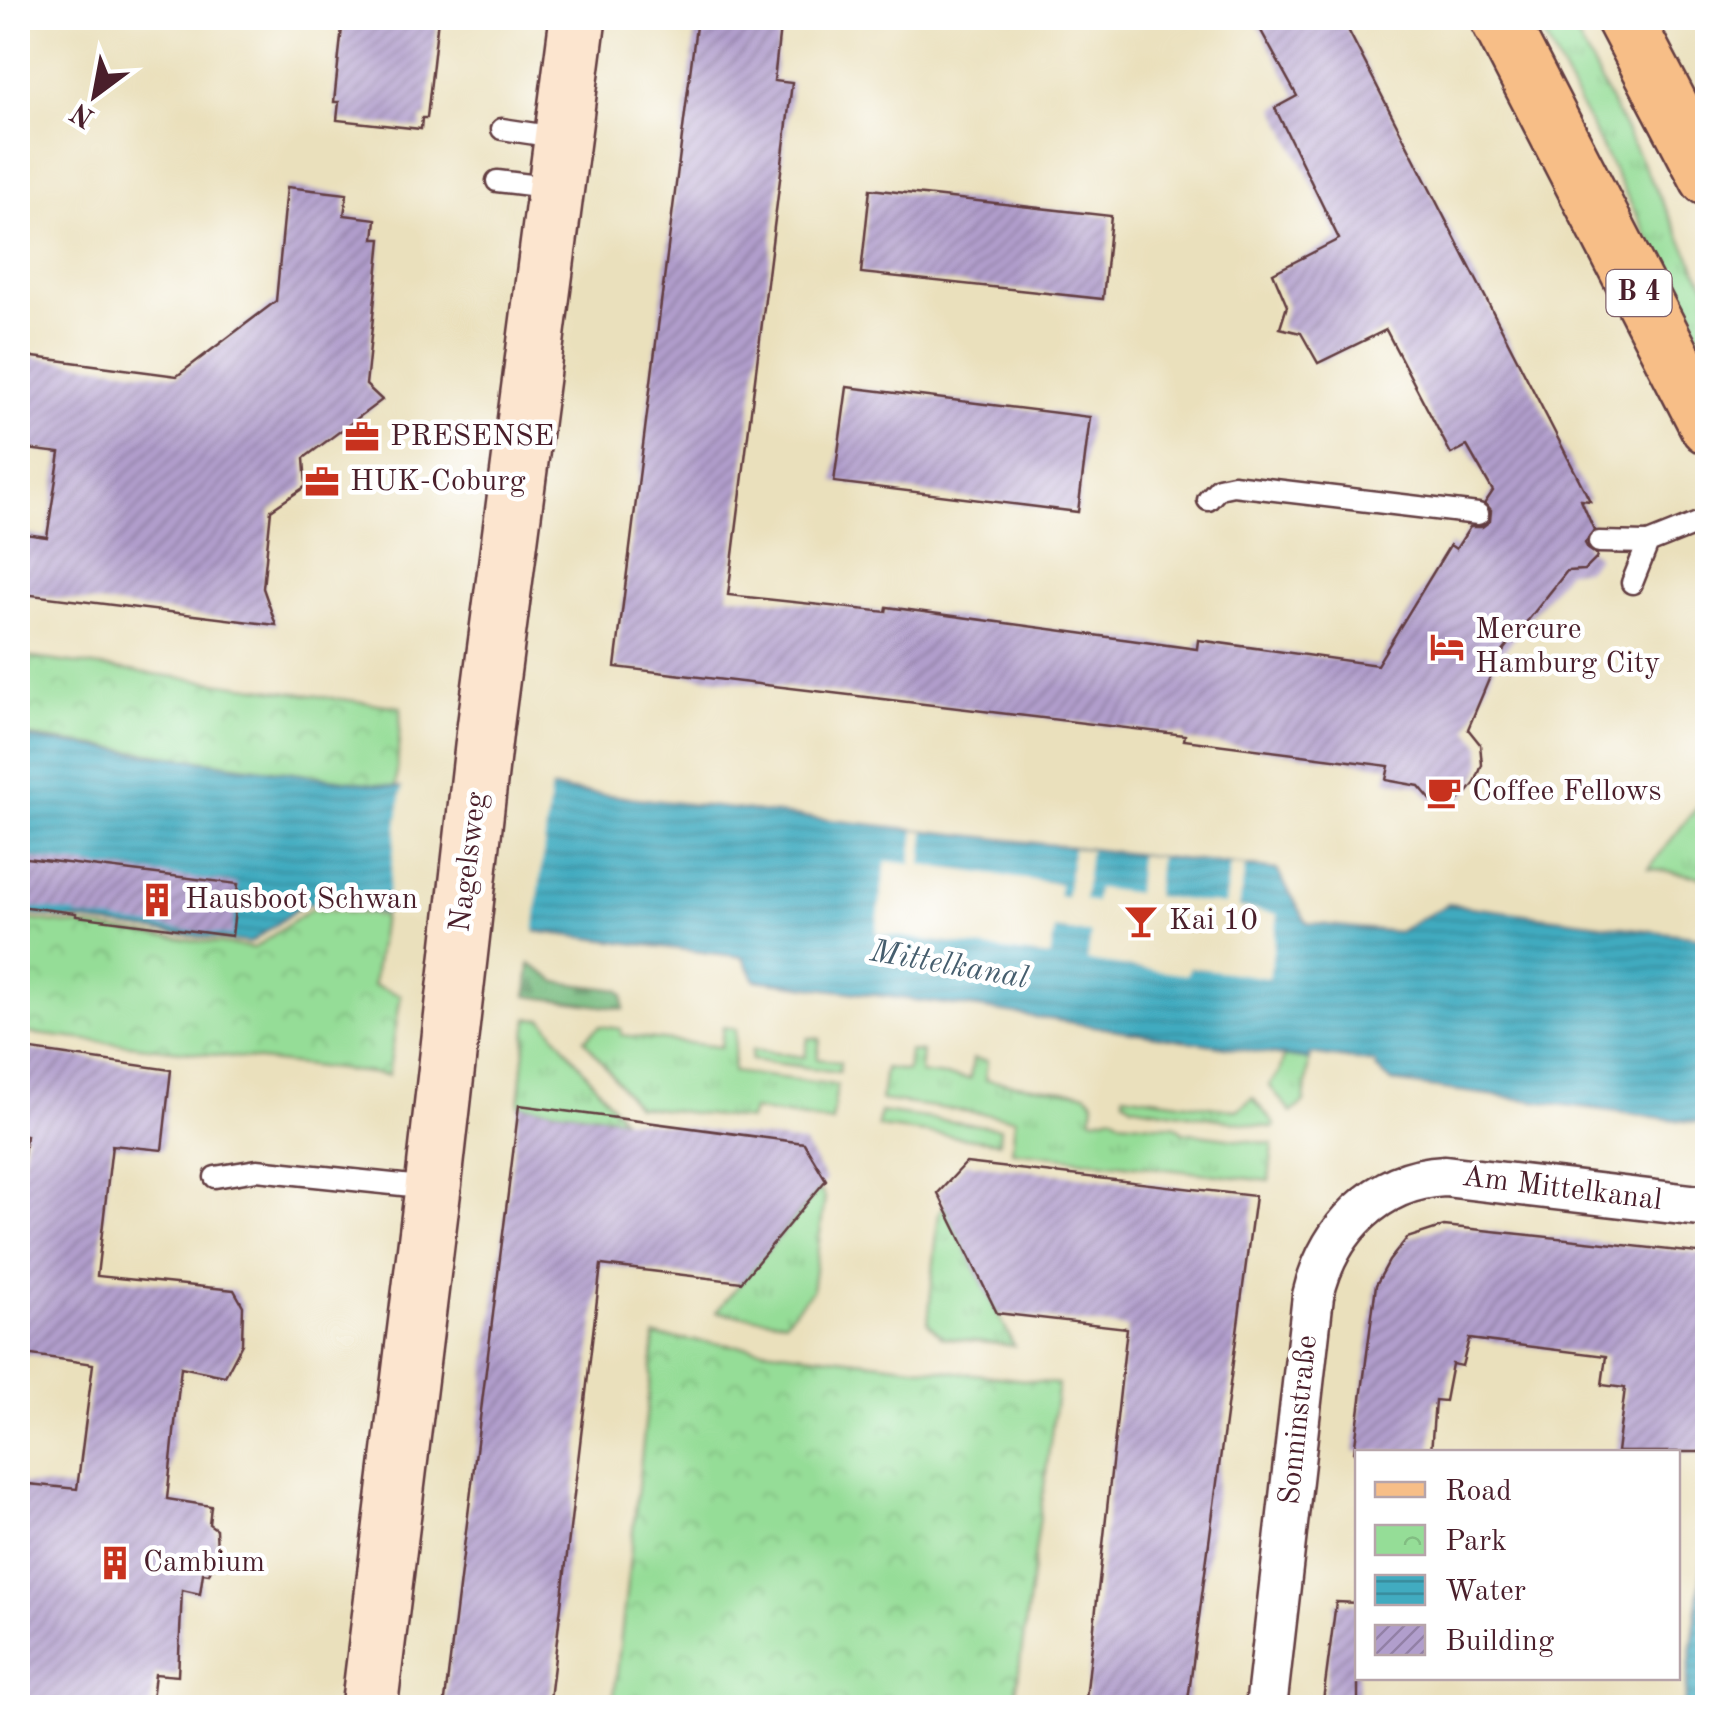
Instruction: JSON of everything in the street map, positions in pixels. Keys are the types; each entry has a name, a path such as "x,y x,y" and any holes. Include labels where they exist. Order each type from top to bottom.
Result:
{"main road":[{"name":"B 4","path":"1498,18 1708,426"},
{"path":"1624,18 1708,178"}],"street":[{"name":"Nagelsweg","path":"369,1708 433,1188 458,946 578,18"},
{"name":"Am Mittelkanal","path":"1416,1178 1463,1176 1708,1207"},
{"name":"Sonninstraße","path":"1266,1708 1317,1277 1332,1242 1361,1209 1416,1178"}],"lane":[{"path":"502,128 560,163"},
{"path":"496,181 560,163"},
{"path":"1208,500 1219,488 1232,485 1478,514"},
{"path":"1599,542 1648,543 1708,518"},
{"path":"1632,583 1648,543"},
{"path":"216,1177 257,1170 433,1188"}],"green space":[{"path":"1535,18 1568,18 1707,289 1707,351"},
{"path":"18,656 401,707 396,787 18,735"},
{"path":"1707,794 1707,878 1649,868"},
{"path":"311,909 383,916 373,985 401,995 388,1075 18,1032 18,918 254,948"},
{"path":"530,964 558,982 619,990 624,1009 527,996"},
{"path":"528,1018 543,1019 622,1118 519,1105"},
{"path":"600,1026 621,1029 621,1035 721,1047 723,1027 736,1029 733,1072 837,1085 832,1122 752,1110 749,1120 636,1106 584,1039"},
{"path":"808,1038 820,1039 817,1059 840,1062 839,1072 751,1060 752,1050 805,1057"},
{"path":"909,1051 922,1052 920,1073 970,1079 973,1059 987,1061 985,1080 1086,1093 1093,1101 1091,1117 1095,1119 1113,1115 1121,1121 1176,1126 1183,1132 1273,1144 1269,1181 1012,1151 1015,1118 881,1100 885,1068 907,1071"},
{"path":"1284,1056 1309,1060 1304,1102 1291,1113 1269,1085 1279,1073"},
{"path":"1124,1094 1237,1110 1253,1098 1275,1125 1273,1128 1132,1105"},
{"path":"880,1112 1000,1128 999,1142 878,1127"},
{"path":"819,1189 825,1197 812,1291 785,1321 716,1312"},
{"path":"944,1205 1014,1346 942,1337 928,1323 939,1212"},
{"path":"655,1336 1058,1384 1014,1707 613,1707"}],"water":[{"name":"Mittelkanal","path":"18,737 396,787 555,789 1277,870 1307,923 1398,932 1448,904 1707,938 1707,1124 1392,1082 1376,1068 1376,1063 1310,1054 1309,1060 978,1008 755,980 743,957 306,903 250,943 18,913"},
{"path":"1707,1531 1707,1707 1684,1707"}],"pier":[{"path":"403,782 551,784 534,934 385,917"},
{"path":"915,830 925,831 922,865 1060,884 1058,896 1066,898 1073,848 1090,850 1084,900 1095,902 1097,888 1136,893 1139,855 1159,857 1155,896 1224,905 1230,865 1245,867 1239,908 1278,914 1269,978 1190,967 1187,975 1087,961 1091,934 1055,929 1050,957 876,933 886,861 911,864"}],"building":[{"path":"343,18 438,18 427,118 422,118 421,129 337,120 339,102 334,102"},
{"path":"697,18 781,18 774,81 792,83 728,595 886,612 887,607 1197,649 1198,640 1377,665 1450,545 1456,549 1470,527 1482,527 1490,521 1491,510 1485,503 1493,491 1467,446 1451,454 1386,330 1318,363 1301,333 1280,328 1287,306 1273,273 1339,239 1275,108 1297,96 1254,18 1342,18 1590,501 1581,500 1594,530 1585,543 1597,555 1596,559 1585,570 1567,571 1498,658 1468,729 1480,744 1482,765 1464,797 1448,804 1431,800 1419,786 1386,780 1389,766 1184,740 1185,735 615,667"},
{"path":"287,187 347,194 344,215 376,219 374,239 381,239 366,385 382,400 304,458 306,486 271,510 263,588 276,625 23,594 24,583 18,582 18,533 47,537 60,453 18,448 18,355 177,376 276,301"},
{"path":"870,189 1111,216 1103,299 861,273"},
{"path":"847,387 1090,417 1078,512 834,482"},
{"name":"Hausboot Schwan","path":"18,857 238,884 232,936 18,906"},
{"path":"18,1048 171,1070 162,1150 112,1145 97,1276 234,1290 243,1306 242,1344 225,1376 181,1367 167,1499 211,1506 209,1524 216,1529 217,1553 209,1574 203,1573 200,1594 182,1590 178,1676 155,1674 151,1708 18,1708 18,1483 77,1489 93,1364 18,1353 18,1214 26,1135 18,1134"},
{"path":"519,1105 804,1143 826,1180 741,1282 601,1265 549,1708 444,1708"},
{"path":"966,1163 1255,1196 1187,1708 1085,1708 1127,1328 997,1313 938,1193"},
{"path":"1444,1226 1708,1254 1708,1452 1617,1450 1625,1388 1602,1385 1606,1356 1469,1339 1462,1366 1452,1364 1445,1401 1435,1400 1431,1450 1354,1452 1376,1285 1407,1238"},
{"path":"1336,1602 1355,1603 1358,1708 1322,1708"}],"place":[{"name":"PRESENSE","path":"362,437"},
{"name":"HUK-Coburg","path":"322,482"},
{"name":"Mercure Hamburg City","path":"1447,647"},
{"name":"Coffee Fellows","path":"1444,792"},
{"name":"Hausboot Schwan","path":"157,900"},
{"name":"Kai 10","path":"1141,921"},
{"name":"Cambium","path":"115,1563"}]}
